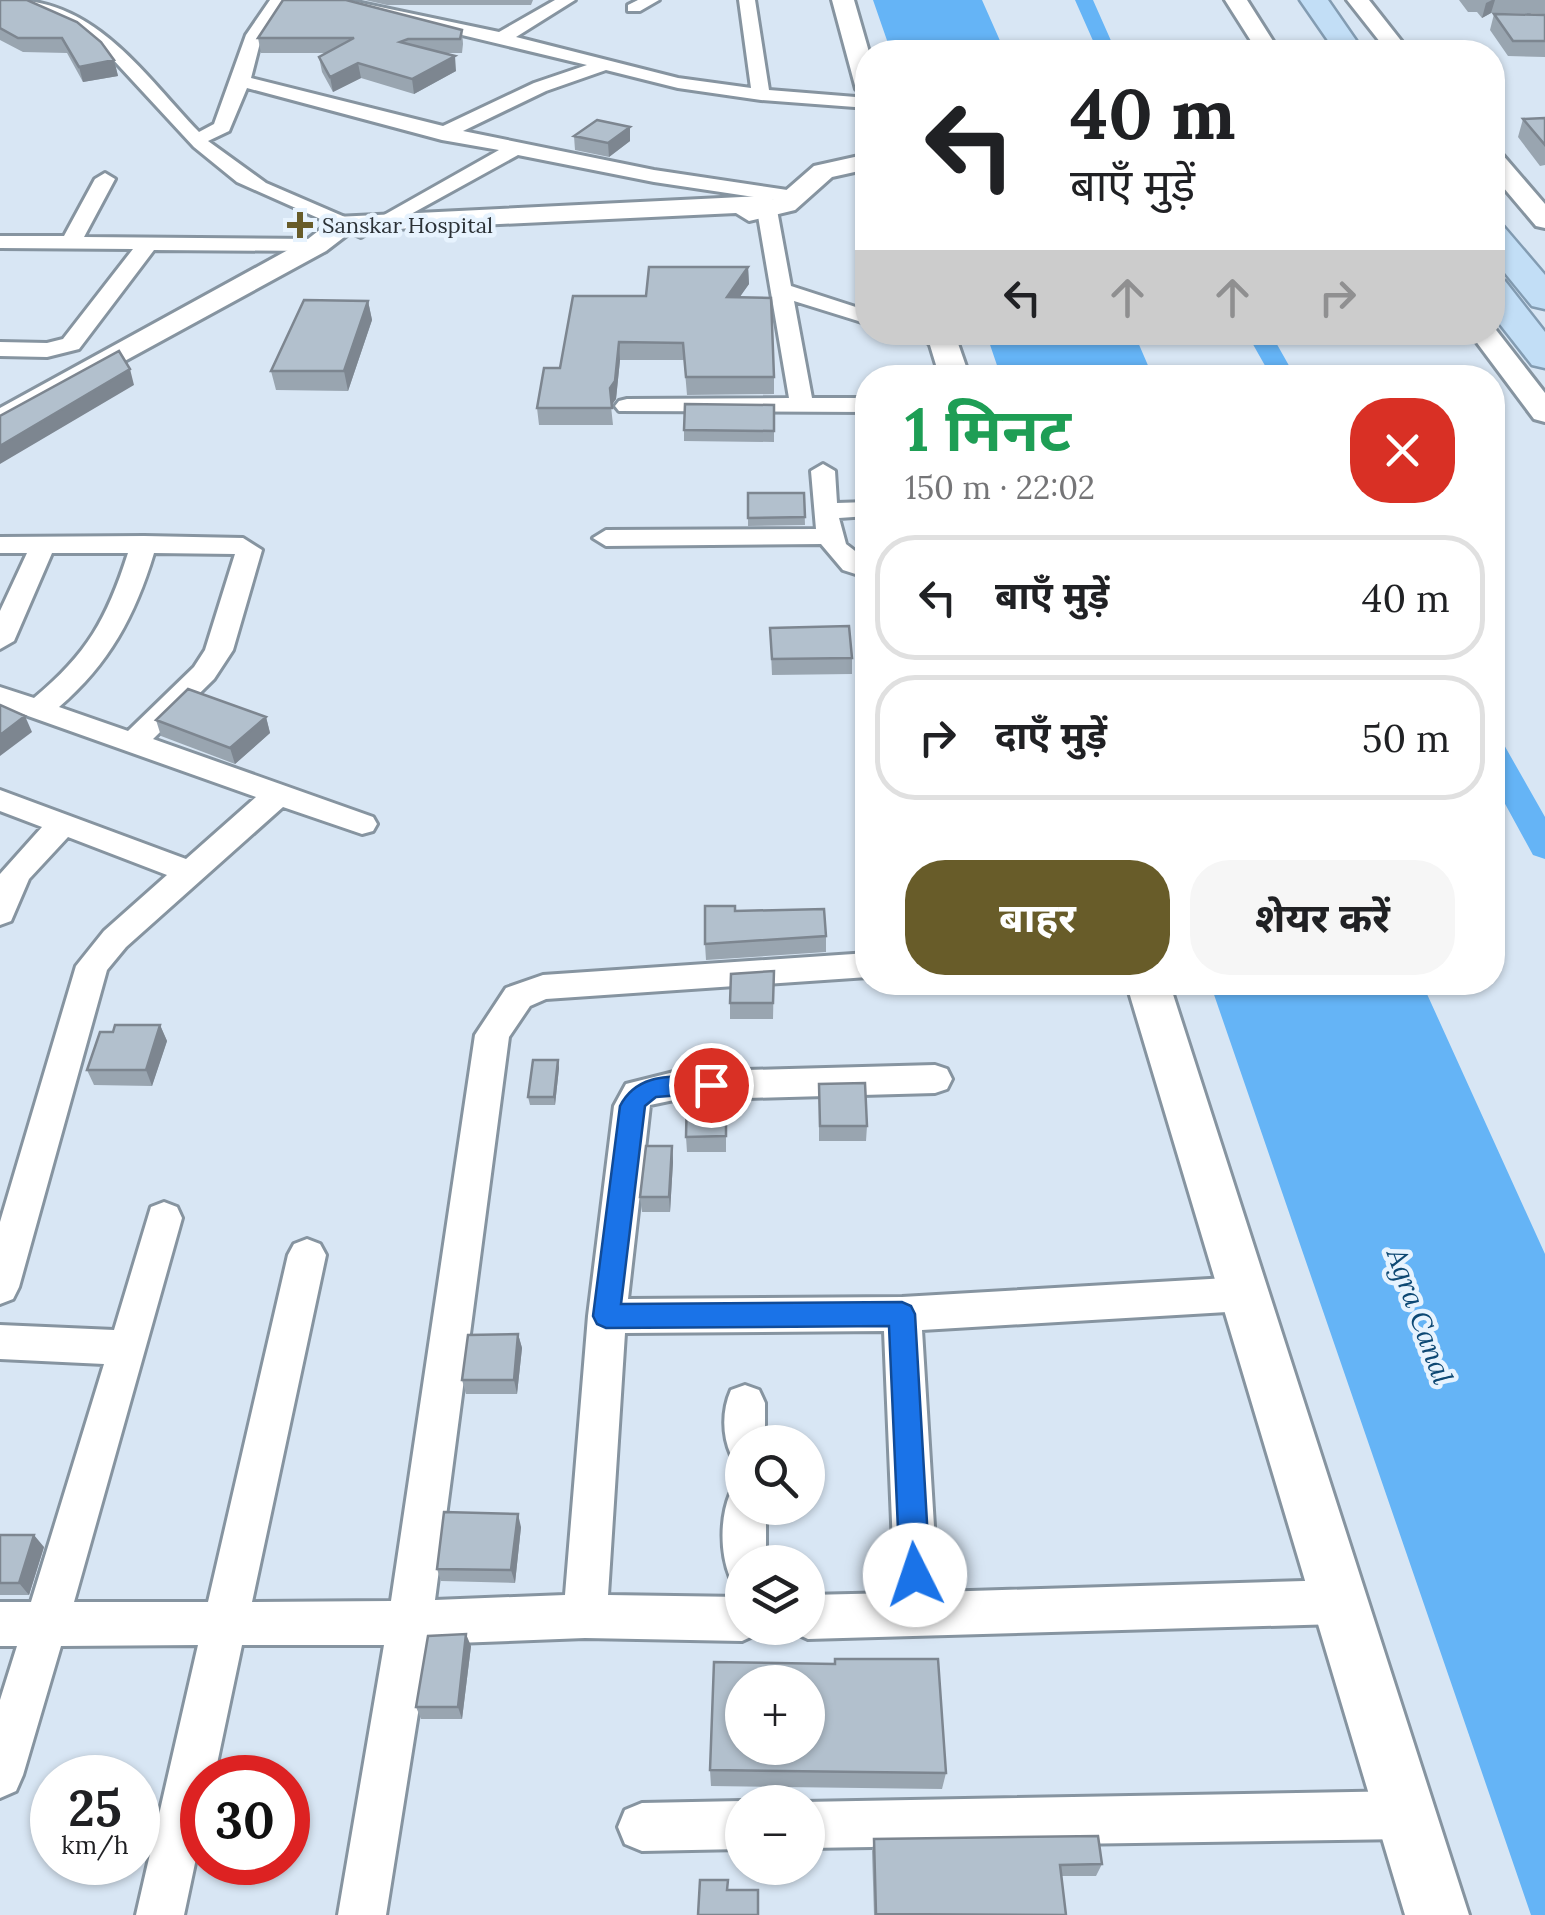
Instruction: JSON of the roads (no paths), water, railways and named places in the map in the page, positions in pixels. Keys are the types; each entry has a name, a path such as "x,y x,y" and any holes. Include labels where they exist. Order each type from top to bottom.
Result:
{"highway":[{"path":"1314,0 1342,40"},
{"path":"1505,250 1545,298"},
{"path":"1505,306 1545,356"}],"street":[{"path":"20,0 56,4 115,48 248,180 356,228"},
{"path":"204,136 222,127 254,34 278,0"},
{"path":"324,0 457,20 501,38 601,66 761,95 855,101"},
{"path":"501,38 567,0"},
{"path":"634,8 651,0"},
{"path":"747,0 761,95"},
{"path":"843,0 855,43"},
{"path":"1236,0 1262,40"},
{"path":"1358,0 1389,40"},
{"path":"1528,0 1539,21"},
{"path":"442,134 540,87 601,66"},
{"path":"241,81 442,134 779,205"},
{"path":"0,420 356,228 513,150"},
{"path":"0,242 150,241 779,205 814,175 855,164"},
{"path":"1505,173 1545,220"},
{"path":"72,241 106,179"},
{"path":"779,205 784,291 802,404"},
{"path":"0,350 47,350 71,344 150,241"},
{"path":"784,291 855,314"},
{"path":"1494,345 1545,413"},
{"path":"627,406 855,405"},
{"path":"823,471 827,523 838,555 855,566"},
{"path":"606,538 827,523 855,513"},
{"path":"39,709 78,677 113,633 144,544"},
{"path":"0,545 244,546 249,550 218,650 204,673 133,742"},
{"path":"0,641 43,545"},
{"path":"0,696 362,824"},
{"path":"0,1287 92,966 115,940 278,794"},
{"path":"0,800 190,872"},
{"path":"0,913 16,874 63,824"},
{"path":"362,1915 410,1623 492,1035 518,998 543,987 855,967"},
{"path":"1151,995 1437,1915"},
{"path":"585,1616 606,1316 632,1106 638,1094 674,1086 934,1079"},
{"path":"0,1775 21,1624 129,1348 164,1218"},
{"path":"160,1915 307,1255"},
{"path":"606,1316 902,1314 1244,1294"},
{"path":"902,1314 918,1614"},
{"path":"0,1342 129,1348"},
{"path":"825,1617 1338,1602"},
{"path":"21,1624 410,1623 585,1616 725,1618"},
{"path":"825,1824 1406,1815"},
{"path":"642,1826 725,1825"}],"water":[{"path":"873,0 982,0 1000,40 887,40"},
{"path":"990,345 1139,345 1148,365 997,365"},
{"name":"Agra Canal","path":"1214,995 1427,995 1545,1254 1545,1915 1531,1915"}],"waterway":[{"path":"1084,0 1102,40"},
{"path":"1265,345 1277,365"},
{"path":"1505,774 1545,847"}],"place":[{"name":"Sanskar Hospital","path":"300,225"}]}
